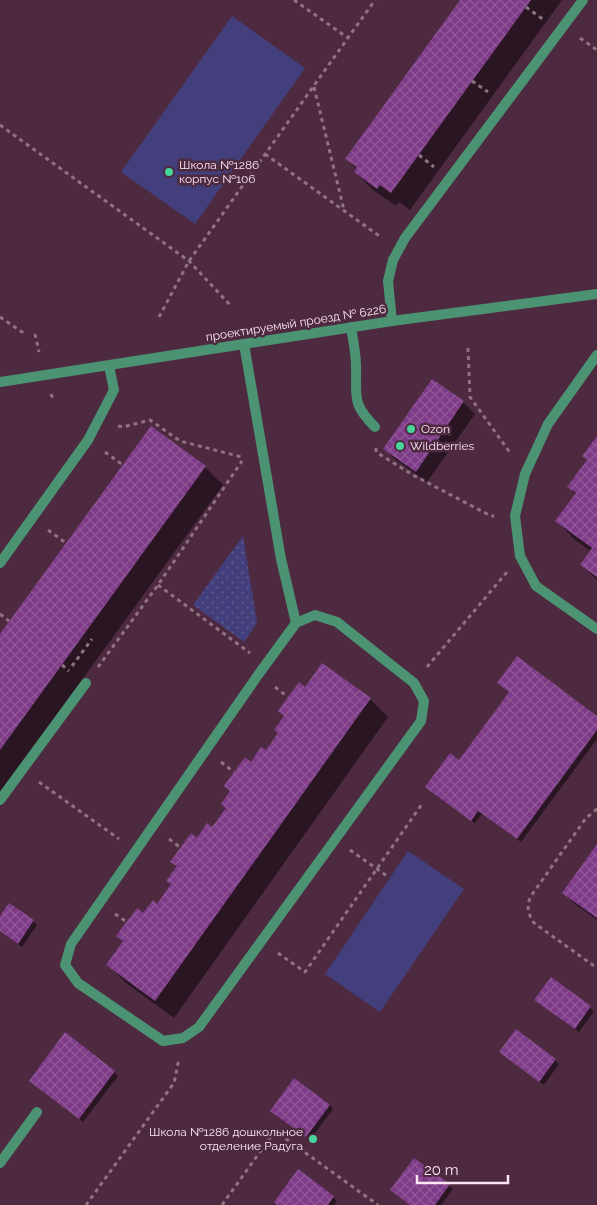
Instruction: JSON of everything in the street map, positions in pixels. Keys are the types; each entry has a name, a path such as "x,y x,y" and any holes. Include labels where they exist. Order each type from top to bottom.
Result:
{"street":[{"path":"392,321 388,281 393,260 399,249 583,0"},
{"name":"проектируемый проезд № 6226","path":"0,382 351,327 597,294"},
{"path":"351,327 356,364 356,399 362,414 375,427"},
{"path":"244,344 281,559 296,623"},
{"path":"597,355 548,424 525,474 515,516 520,556 536,586 597,630"},
{"path":"0,563 88,440 114,390 109,366"},
{"path":"315,615 337,622 414,683 424,701 421,721 199,1027 183,1038 163,1041 78,983 65,965 71,944 265,665 296,623 315,615"},
{"path":"0,800 86,683"},
{"path":"0,1163 37,1112"}],"path":[{"path":"294,0 348,38"},
{"path":"159,316 189,261 375,0"},
{"path":"314,86 344,210"},
{"path":"0,125 189,261 231,306"},
{"path":"265,154 399,249"},
{"path":"0,317 25,334"},
{"path":"35,334 40,352"},
{"path":"468,348 470,397 525,474"},
{"path":"86,683 158,585 245,458 180,440 150,420 124,427 97,423"},
{"path":"375,427 376,452 413,475 491,516 515,516"},
{"path":"414,683 520,556"},
{"path":"158,585 265,665"},
{"path":"0,614 9,621"},
{"path":"69,671 92,639"},
{"path":"22,770 136,851"},
{"path":"261,942 305,972 422,804"},
{"path":"597,809 586,818 536,888 531,896 528,908 534,923 597,968"},
{"path":"335,840 387,876"},
{"path":"86,1205 174,1083 183,1038"},
{"path":"222,1205 275,1131 378,1205"}],"shaded area":[{"path":"232,16 305,68 195,224 121,172"},
{"path":"243,536 257,623 244,642 193,605"},
{"path":"408,851 464,889 380,1012 325,974"}],"building":[{"path":"460,0 531,0 391,193 380,185 377,189 354,172 357,167 345,159"},
{"path":"432,379 464,401 416,472 383,449"},
{"path":"151,426 206,466 0,750 0,634"},
{"path":"597,436 597,577 580,565 592,548 555,521 576,493 567,487 587,460 582,456"},
{"path":"517,656 597,716 597,730 517,839 478,811 471,821 425,787 450,753 459,760 509,692 497,683"},
{"path":"322,663 371,698 155,1001 106,965 123,941 116,936 137,908 143,913 153,900 157,904 171,884 166,881 177,866 170,862 191,833 197,838 207,823 212,827 226,808 221,804 230,791 224,786 245,757 251,762 261,747 266,750 278,733 274,730 284,716 278,711 299,682 305,687"},
{"path":"597,844 597,918 562,893"},
{"path":"9,903 34,920 18,944 0,931 0,916"},
{"path":"551,977 591,1006 575,1029 534,1000"},
{"path":"516,1029 556,1059 539,1082 499,1052"},
{"path":"65,1032 115,1071 79,1119 29,1081"},
{"path":"294,1078 330,1105 306,1137 270,1111"},
{"path":"414,1158 450,1184 435,1205 410,1205 390,1190"},
{"path":"298,1169 334,1196 328,1205 277,1205 274,1202"}],"place":[{"name":"Школа №1286 корпус №106","path":"169,172"},
{"name":"Ozon","path":"411,429"},
{"name":"Wildberries","path":"400,446"},
{"name":"Школа №1286 дошкольное отделение Радуга","path":"313,1139"}]}
